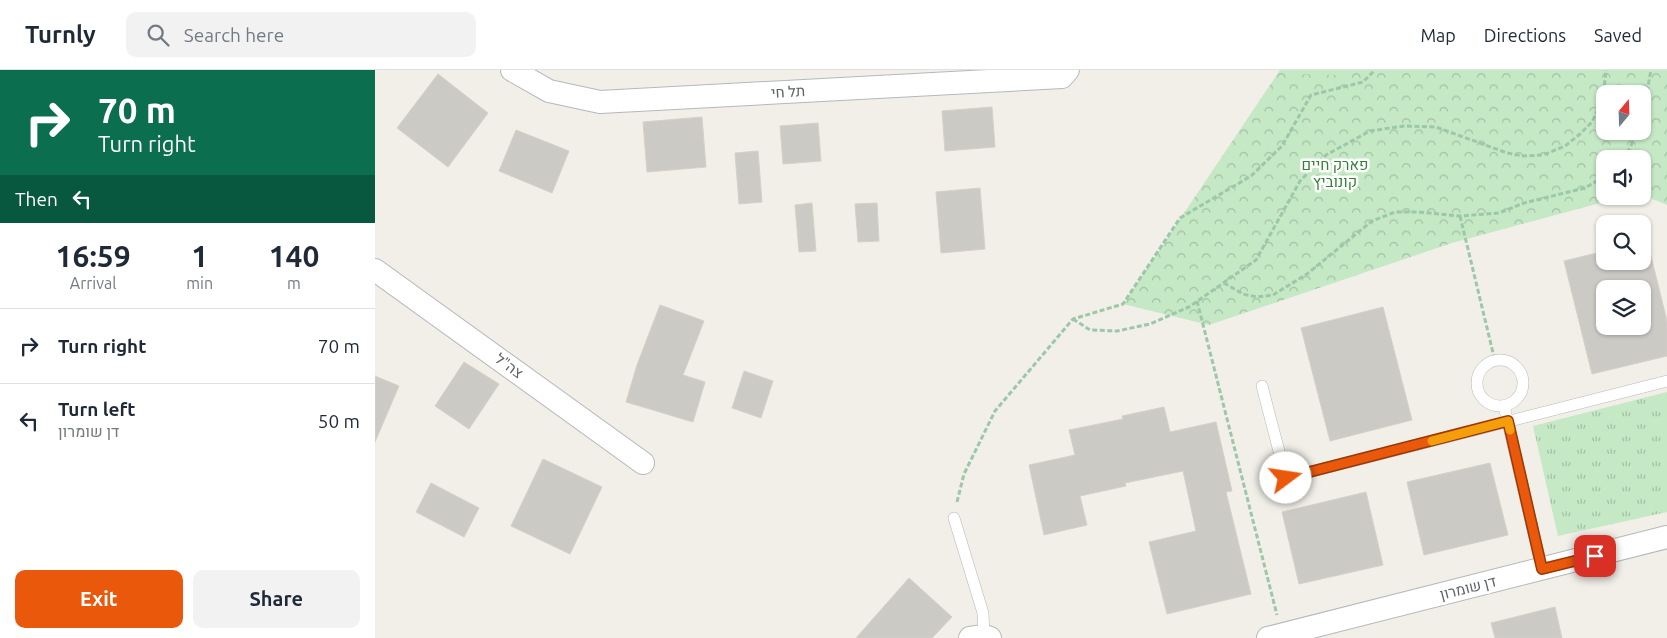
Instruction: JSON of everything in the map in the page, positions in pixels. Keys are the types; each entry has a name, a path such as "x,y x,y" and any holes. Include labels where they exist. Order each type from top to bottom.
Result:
{"street":[{"name":"תל חי","path":"512,70 549,90 600,102 1061,77 1068,70"},
{"name":"צה\"ל","path":"375,270 643,463"},
{"name":"דן שומרון","path":"1275,636 1667,537"}],"lane":[{"path":"1502,360 1515,366 1522,378 1521,392 1517,398 1504,406 1497,406 1484,400 1477,388 1482,368 1495,361 1502,360"},
{"path":"1262,386 1286,478 1667,381"},
{"path":"1504,406 1542,569"},
{"path":"954,518 983,613 981,638"}],"path":[{"path":"954,518 964,474 995,411 1073,319 1123,304 1180,218 1251,176 1282,146 1311,96 1363,82 1375,70"},
{"path":"1073,319 1090,330 1117,331 1150,324 1189,307 1257,260 1300,181 1326,155 1370,131 1405,126 1436,126 1507,153 1523,156 1543,155 1565,146 1592,122 1602,98 1606,70"},
{"path":"1648,85 1651,70"},
{"path":"1224,283 1243,294 1257,297 1273,295 1307,274 1372,221 1395,212 1460,216 1499,214 1524,203 1585,188 1596,181"},
{"path":"1460,216 1495,361"},
{"path":"1197,301 1275,636"}],"green space":[{"name":"פארק חיים קונוביץ","path":"1280,70 1667,70 1667,205 1651,198 1651,150 1596,150 1596,204 1452,243 1209,325 1123,304"},
{"path":"1291,70 1344,70 1339,75 1288,74"},
{"path":"1667,392 1667,512 1558,536 1533,426"}],"building":[{"path":"438,74 488,113 448,167 397,128"},
{"path":"992,107 995,147 945,151 942,111"},
{"path":"702,117 706,167 647,172 643,122"},
{"path":"818,123 821,161 783,164 780,126"},
{"path":"516,130 569,151 552,193 499,171"},
{"path":"758,151 762,202 739,204 735,153"},
{"path":"980,188 985,249 941,253 936,192"},
{"path":"812,203 816,251 799,252 795,205"},
{"path":"877,203 879,241 858,242 855,204"},
{"path":"1596,253 1596,270 1651,270 1651,256 1667,321 1667,356 1592,374 1564,261"},
{"path":"660,305 704,321 683,375 705,382 693,422 626,402 637,365"},
{"path":"1383,307 1412,420 1330,441 1301,328"},
{"path":"464,362 499,384 469,429 435,406"},
{"path":"744,371 773,381 761,418 732,408"},
{"path":"375,376 399,386 375,442"},
{"path":"1164,407 1170,432 1216,422 1232,491 1226,492 1251,594 1167,614 1149,542 1196,531 1183,471 1125,483 1126,486 1080,496 1087,525 1044,535 1029,465 1075,455 1069,430 1123,419 1122,416"},
{"path":"543,459 602,487 570,554 511,526"},
{"path":"1490,463 1508,535 1424,555 1407,482"},
{"path":"431,483 479,508 464,537 416,512"},
{"path":"1366,492 1383,565 1299,584 1282,512"},
{"path":"909,578 952,617 932,638 856,638"},
{"path":"1555,607 1562,638 1495,638 1491,623"}],"slow traffic":[{"path":"1432,441 1508,421 1510,430"}],"route":[{"path":"1286,478 1508,421 1542,569 1595,556"}]}
